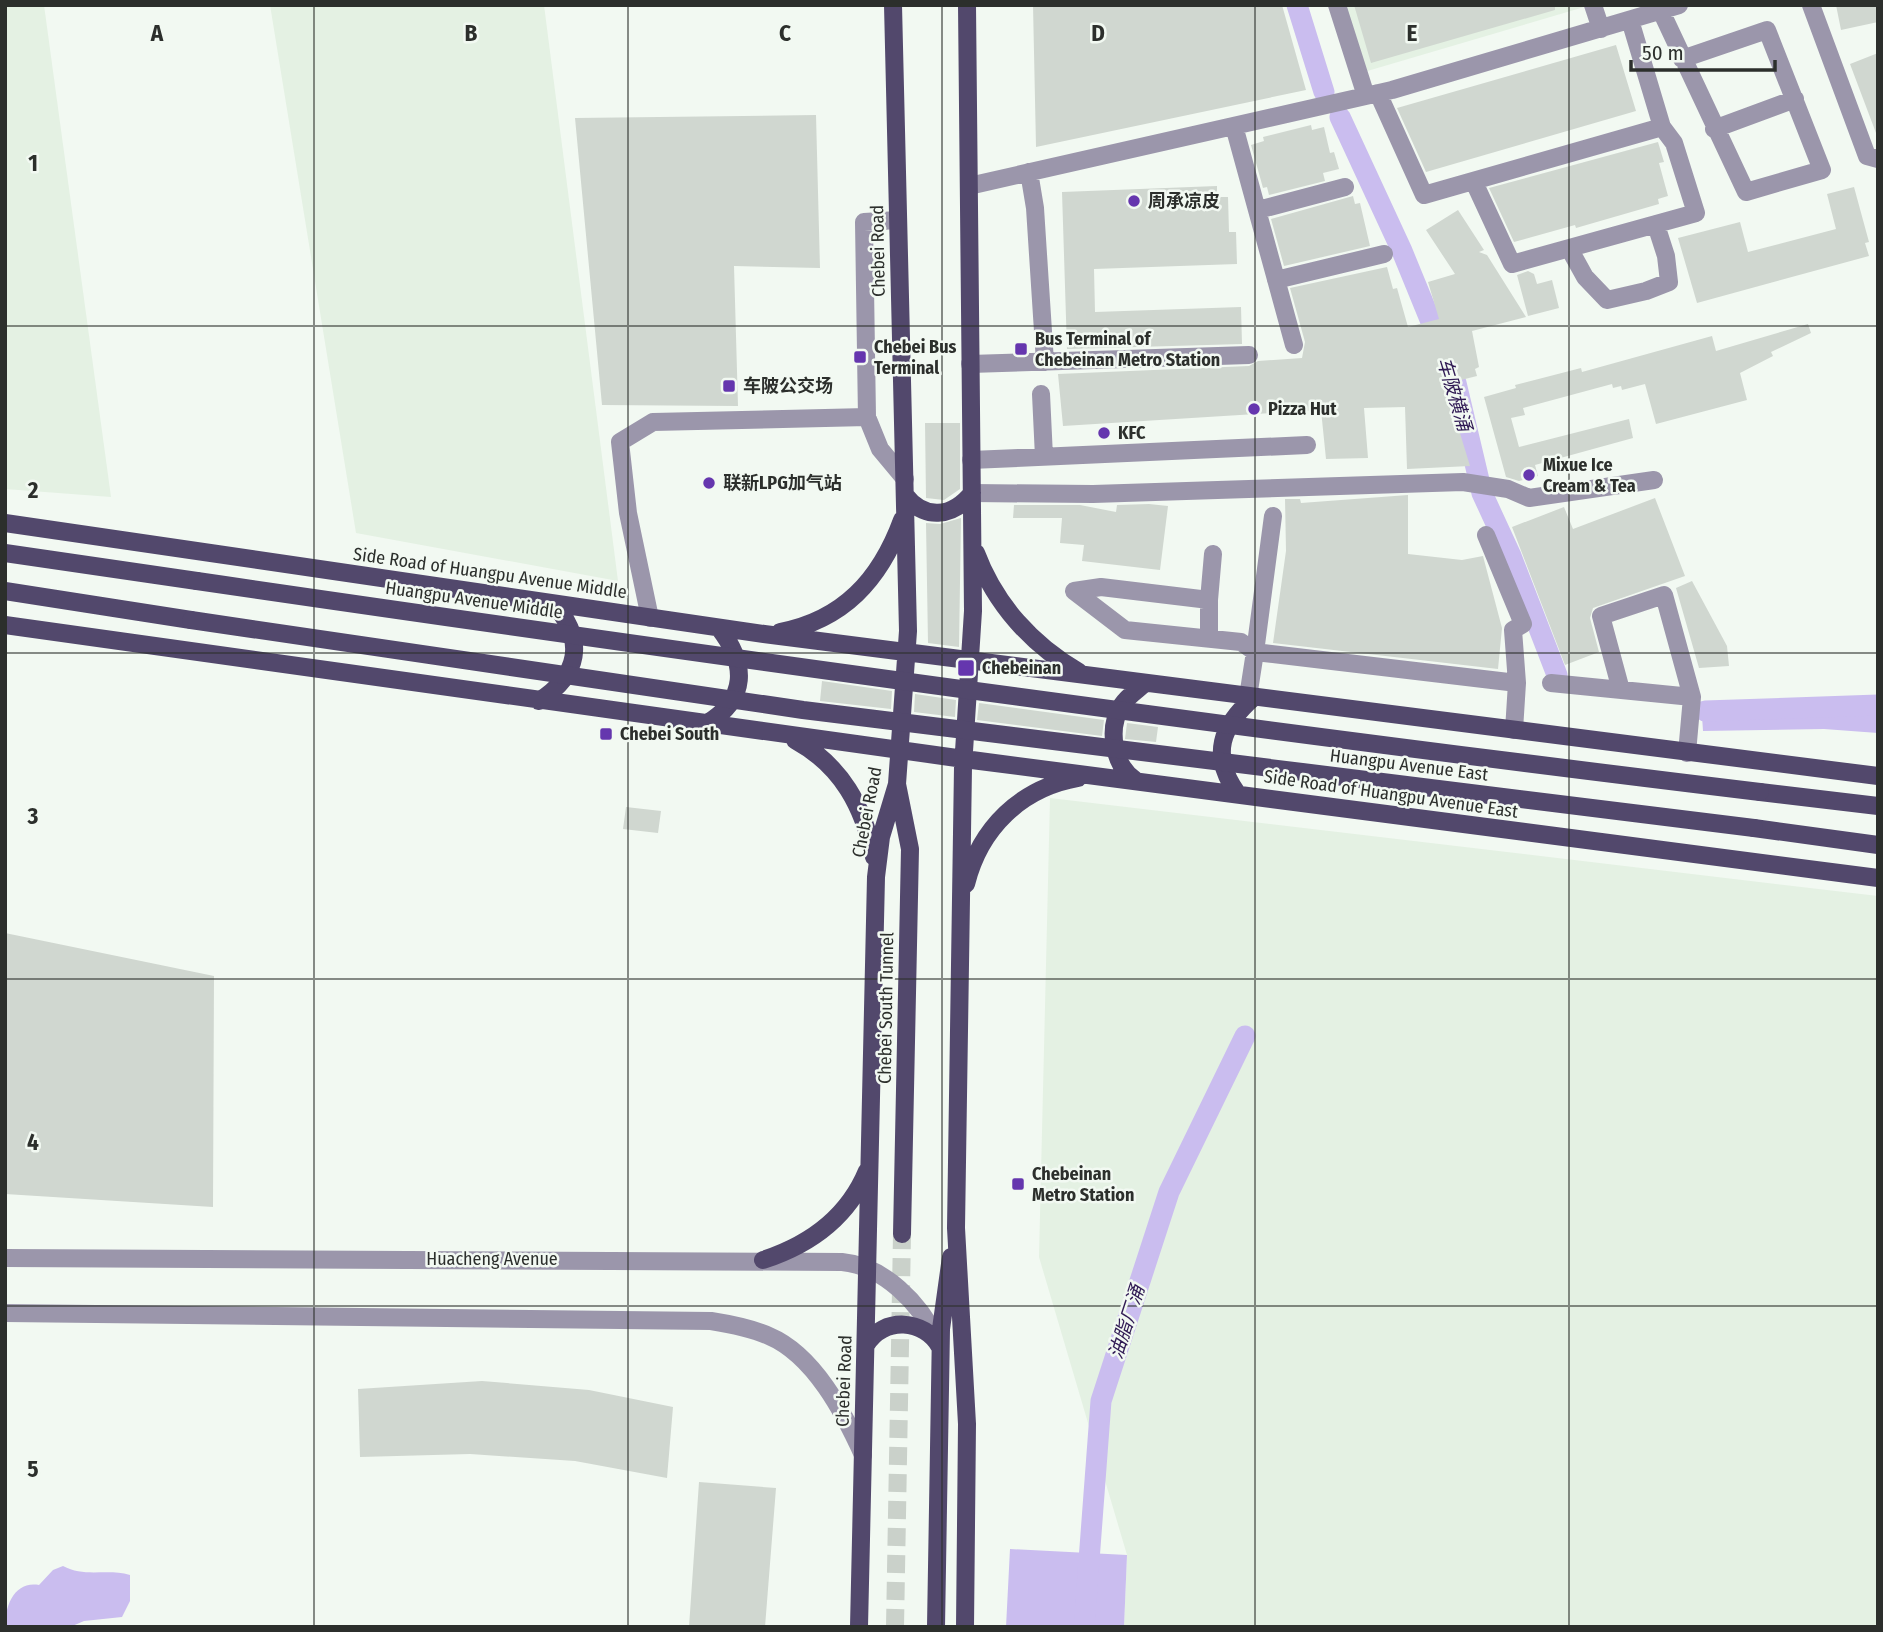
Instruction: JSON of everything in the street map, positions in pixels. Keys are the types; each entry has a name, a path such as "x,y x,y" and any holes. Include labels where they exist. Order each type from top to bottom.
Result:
{"main road":[{"name":"Chebei Road","path":"859,1627 876,877 881,837 897,784 907,653 893,5"},
{"path":"965,1627 967,1424 956,1228 964,759 970,660 972,541 967,5"},
{"path":"764,634 818,622 855,596 883,561 905,495 919,509 939,514 958,507 971,494"},
{"name":"Side Road of Huangpu Avenue Middle","path":"5,523 719,628 970,660"},
{"path":"972,541 984,572 1017,622 1057,660 1088,677"},
{"name":"Huangpu Avenue Middle","path":"5,553 937,687"},
{"name":"Huangpu Avenue East","path":"5,591 553,674 934,727 1878,845"},
{"path":"539,701 561,684 570,671 573,658 570,627 554,604"},
{"path":"5,625 899,750"},
{"path":"706,724 728,707 739,679 737,654 719,628"},
{"path":"970,660 1143,685 1878,776"},
{"path":"1135,780 1124,773 1119,764 1115,730 1121,706 1143,685"},
{"name":"Huangpu Avenue East","path":"937,687 1390,747 1878,806"},
{"path":"1237,793 1223,769 1223,739 1233,718 1251,697"},
{"path":"782,734 826,760 851,791 867,828 876,877"},
{"name":"Side Road of Huangpu Avenue East","path":"899,750 1878,878"},
{"path":"961,901 978,850 1010,808 1032,791 1058,781 1113,777"},
{"name":"Chebei South Tunnel","path":"897,784 910,849 902,1234"},
{"path":"763,1260 797,1247 828,1225 859,1188 870,1161"},
{"path":"936,1627 940,1347 956,1228"},
{"path":"866,1345 881,1329 902,1324 929,1333 940,1347"}],"street":[{"path":"1336,5 1372,95 1424,195 1474,183 1662,127"},
{"path":"1593,5 1601,29"},
{"path":"969,186 1372,95 1679,5"},
{"path":"1811,5 1872,158"},
{"path":"1661,11 1682,59 1714,129 1746,192 1822,170 1768,30 1682,59"},
{"path":"1474,183 1512,264 1696,214 1674,143 1662,127 1630,20"},
{"path":"1714,129 1795,99"},
{"path":"1234,126 1294,345"},
{"path":"1030,172 1035,208 1045,362"},
{"path":"1258,210 1345,187"},
{"path":"898,220 864,222 867,417 880,449 905,495"},
{"path":"1570,250 1585,277 1607,300 1646,291 1669,282 1666,256 1656,225"},
{"path":"1276,280 1384,254"},
{"path":"970,364 1249,355"},
{"path":"1041,394 1044,457"},
{"path":"650,618 628,513 620,442 653,422 867,417"},
{"path":"971,460 1307,445"},
{"path":"971,494 1093,494 1463,482 1508,489 1529,498 1654,480"},
{"path":"1251,697 1273,516"},
{"path":"1486,534 1523,624 1513,629 1517,683 1514,730"},
{"path":"1209,639 1213,554"},
{"path":"1209,600 1101,587 1074,591 1125,630 1241,642 1255,652 1517,683"},
{"path":"1621,690 1601,616 1664,595 1692,698 1687,753"},
{"path":"1551,682 1692,698"},
{"name":"Huacheng Avenue","path":"5,1258 842,1262 868,1267 887,1279 911,1302 931,1328 940,1347"},
{"path":"5,1313 710,1321 755,1330 791,1350 837,1405 863,1455"}],"shaded area":[{"path":"5,5 44,5 111,497 5,489"},
{"path":"270,5 544,5 618,581 356,533"},
{"path":"1337,5 1591,5 1364,72"},
{"path":"1878,703 1878,733 1824,729 1703,731 1702,716"},
{"path":"1050,798 1878,896 1878,1627 1124,1627 1127,1555 1039,1257"},
{"path":"1010,1549 1127,1555 1124,1627 1006,1627"},
{"path":"63,1566 71,1570 130,1575 130,1601 122,1617 84,1621 70,1627 5,1627 9,1603 17,1591 30,1585 39,1585 53,1570"}],"building":[{"path":"1033,5 1282,5 1306,90 1036,147"},
{"path":"1354,5 1555,5 1555,10 1371,63"},
{"path":"1836,5 1878,5 1878,22 1841,30"},
{"path":"1616,45 1636,111 1426,172 1397,108"},
{"path":"1878,53 1878,132 1876,133 1850,64"},
{"path":"816,115 820,268 734,266 738,406 602,405 575,118"},
{"path":"1311,125 1312,130 1324,127 1330,153 1334,152 1339,169 1323,173 1325,181 1269,195 1267,187 1263,188 1251,145 1264,141 1263,137"},
{"path":"1658,142 1664,162 1659,163 1668,196 1658,199 1659,204 1576,228 1575,225 1514,242 1489,188"},
{"path":"1217,186 1217,197 1228,197 1229,232 1236,232 1237,264 1094,269 1095,312 1241,307 1242,344 1067,349 1062,192"},
{"path":"1854,187 1869,242 1865,243 1869,256 1697,303 1678,238 1740,222 1748,252 1836,229 1827,194"},
{"path":"1353,196 1355,204 1360,203 1370,246 1284,266 1271,219"},
{"path":"1458,210 1484,250 1479,252 1487,255 1526,317 1472,331 1479,367 1475,369 1477,376 1445,384 1470,466 1407,469 1405,407 1364,408 1368,458 1326,459 1321,410 1063,426 1058,374 1249,366 1258,361 1302,358 1305,342 1290,288 1387,267 1393,289 1397,288 1408,327 1439,319 1428,282 1455,274 1426,230"},
{"path":"1528,271 1534,274 1537,284 1552,280 1559,308 1528,316 1517,275"},
{"path":"1808,324 1811,333 1771,352 1773,356 1740,373 1747,400 1656,424 1645,384 1622,390 1621,386 1613,388 1612,384 1523,408 1525,415 1511,418 1519,447 1629,419 1633,438 1535,465 1538,476 1519,481 1506,477 1484,397 1516,388 1515,385 1581,368 1582,372 1712,336 1716,351"},
{"path":"925,423 960,423 960,489 944,500 926,498"},
{"path":"1408,495 1408,554 1462,560 1483,556 1502,628 1498,669 1273,643 1286,551 1285,499 1300,499 1301,503"},
{"path":"1655,498 1685,576 1593,608 1590,618 1599,652 1565,665 1512,527 1564,507 1573,529"},
{"path":"1014,505 1080,505 1116,512 1117,505 1168,506 1160,570 1082,561 1084,545 1060,543 1062,518 1013,518"},
{"path":"961,518 959,647 928,643 926,523 940,524"},
{"path":"1692,581 1727,646 1729,666 1699,668 1676,588"},
{"path":"822,681 892,691 891,709 820,701"},
{"path":"915,694 956,700 955,717 914,712"},
{"path":"979,703 1104,720 1102,736 977,720"},
{"path":"1127,723 1158,727 1156,742 1125,739"},
{"path":"626,807 661,811 658,833 623,829"},
{"path":"5,933 214,976 213,1207 5,1194"},
{"path":"482,1381 589,1390 673,1407 667,1478 575,1461 470,1454 360,1457 358,1389"},
{"path":"699,1482 776,1488 765,1627 689,1627"}],"waterway":[{"name":"车陂横涌","path":"1297,5 1324,92"},
{"name":"车陂横涌","path":"1340,117 1402,251 1456,383 1482,493 1511,556 1557,675"},
{"name":"车陂横涌","path":"1705,711 1878,705"},
{"name":"油脂厂涌","path":"1084,1627 1101,1401 1169,1192 1245,1036"}],"tunnel":[{"path":"895,1627 902,1234"}],"place":[{"name":"周承凉皮","path":"1134,201"},
{"name":"Bus Terminal of Chebeinan Metro Station","path":"1021,349"},
{"name":"Chebei Bus Terminal","path":"860,357"},
{"name":"车陂公交场","path":"729,386"},
{"name":"Pizza Hut","path":"1254,409"},
{"name":"KFC","path":"1104,433"},
{"name":"Mixue Ice Cream & Tea","path":"1529,475"},
{"name":"联新LPG加气站","path":"709,483"},
{"name":"Chebeinan","path":"966,668"},
{"name":"Chebei South","path":"606,734"},
{"name":"Chebeinan Metro Station","path":"1018,1184"}]}
